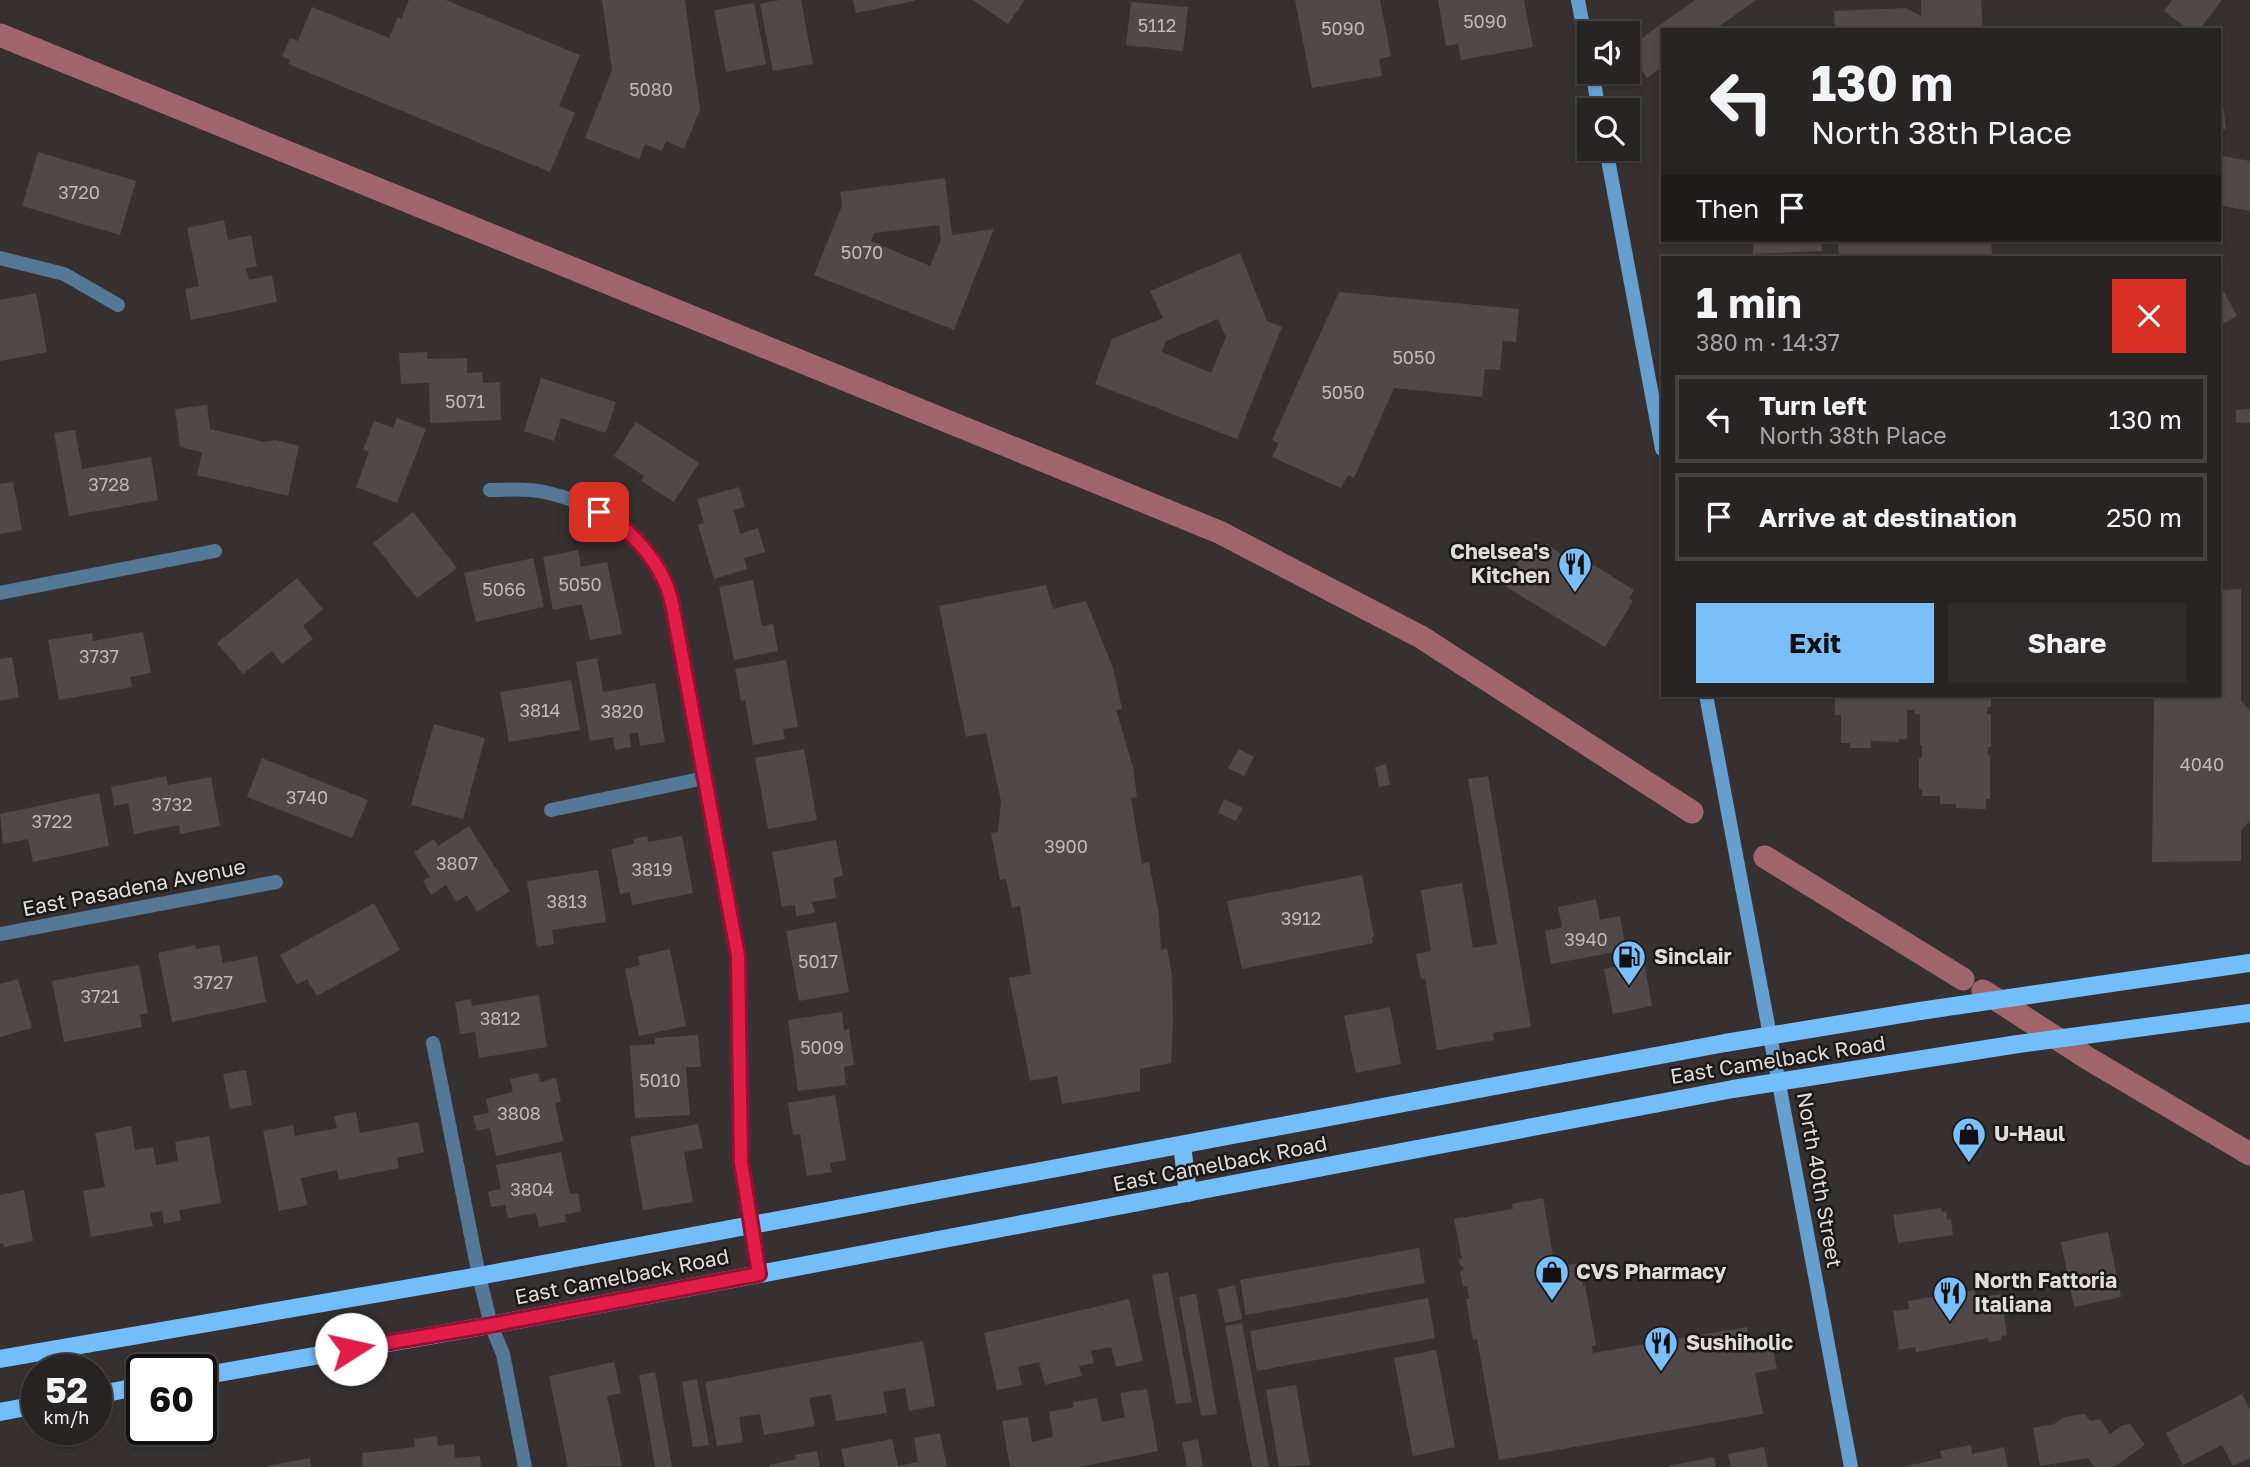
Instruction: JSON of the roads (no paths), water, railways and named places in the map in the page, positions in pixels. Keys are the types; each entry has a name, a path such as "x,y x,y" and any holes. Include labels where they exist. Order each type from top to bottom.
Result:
{"main road":[{"path":"1578,0 1582,21"},
{"path":"1608,161 1661,444"},
{"name":"North 40th Street","path":"1706,697 1851,1467"},
{"name":"East Camelback Road","path":"0,1359 479,1276 1770,1035 2250,963"},
{"name":"East Camelback Road","path":"217,1373 491,1325 1779,1082 2018,1044 2250,1013"},
{"path":"1182,1144 1188,1193"},
{"path":"0,1412 21,1408"}],"street":[{"path":"0,258 64,274 118,305"},
{"path":"490,491 543,491 584,505 613,519 649,555 666,582 738,956 741,1162 759,1274"},
{"path":"0,593 215,551"},
{"path":"551,810 705,778"},
{"name":"East Pasadena Avenue","path":"0,934 276,882"},
{"path":"433,1043 479,1276 491,1325 503,1354 525,1467"}],"waterway":[{"path":"0,35 1219,532 1421,637 1692,812"},
{"path":"1765,857 1963,979"},
{"path":"1983,991 2089,1059 2250,1154"}],"place":[{"name":"Chelsea's Kitchen","path":"1575,594"},
{"name":"Sinclair","path":"1629,987"},
{"name":"U-Haul","path":"1969,1164"},
{"name":"CVS Pharmacy","path":"1552,1302"},
{"name":"North Fattoria Italiana","path":"1950,1323"},
{"name":"Sushiholic","path":"1661,1373"}]}
